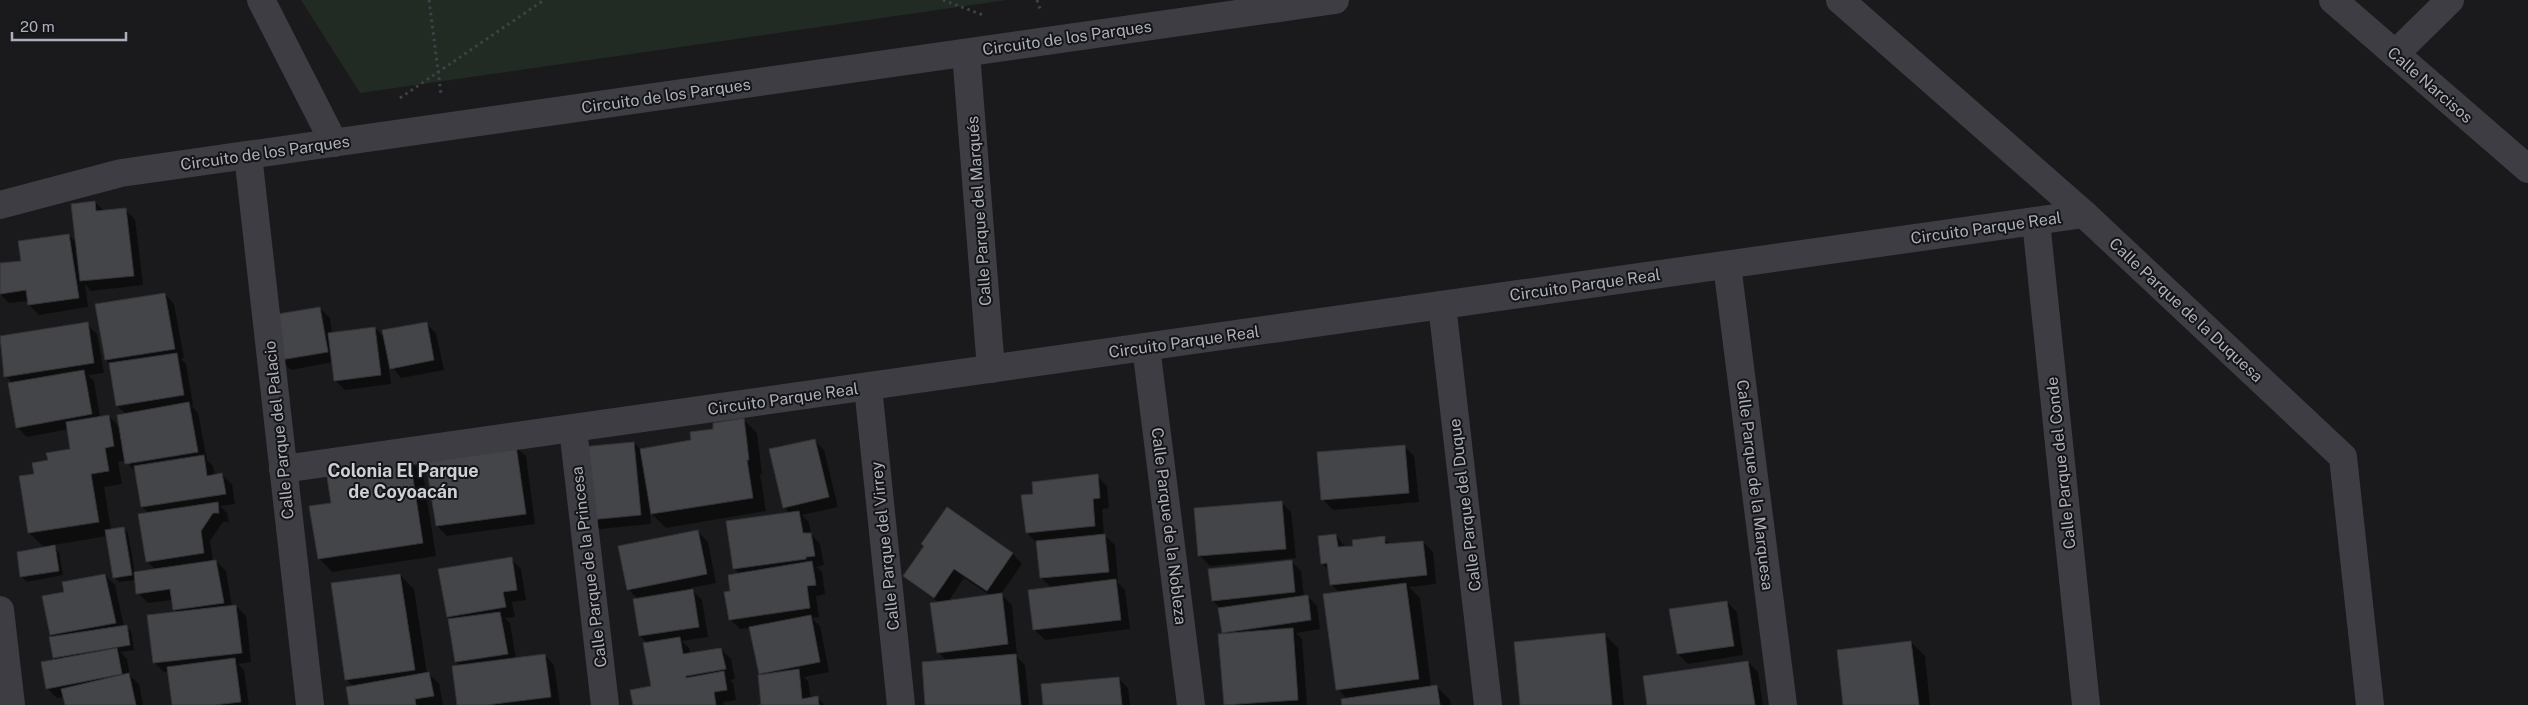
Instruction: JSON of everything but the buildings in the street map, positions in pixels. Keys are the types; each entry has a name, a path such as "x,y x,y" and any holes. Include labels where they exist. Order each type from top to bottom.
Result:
{"street":[{"path":"261,0 334,143"},
{"name":"Circuito de los Parques","path":"0,205 121,173 1335,0"},
{"name":"Calle Parque de la Duquesa","path":"1840,0 2084,214 2343,457 2370,705"},
{"name":"Calle Narcisos","path":"2334,0 2528,169"},
{"path":"2395,54 2450,0"},
{"name":"Calle Parque del Marqués","path":"966,53 991,369"},
{"name":"Calle Parque del Palacio","path":"248,155 310,705"},
{"name":"Circuito Parque Real","path":"283,469 2084,214"},
{"name":"Calle Parque del Conde","path":"2036,221 2086,705"},
{"name":"Calle Parque de la Marquesa","path":"1727,265 1783,705"},
{"name":"Calle Parque del Duque","path":"1442,305 1488,705"},
{"name":"Calle Parque de la Nobleza","path":"1146,347 1192,705"},
{"name":"Calle Parque del Virrey","path":"868,387 901,705"},
{"name":"Calle Parque de la Princesa","path":"573,429 605,705"},
{"path":"0,610 11,705"}],"path":[{"path":"429,0 447,127"},
{"path":"398,100 544,0"}],"shaded area":[{"path":"301,0 1007,0 360,93"}],"district":[{"name":"Colonia El Parque de Coyoacán","path":"403,480"}]}
